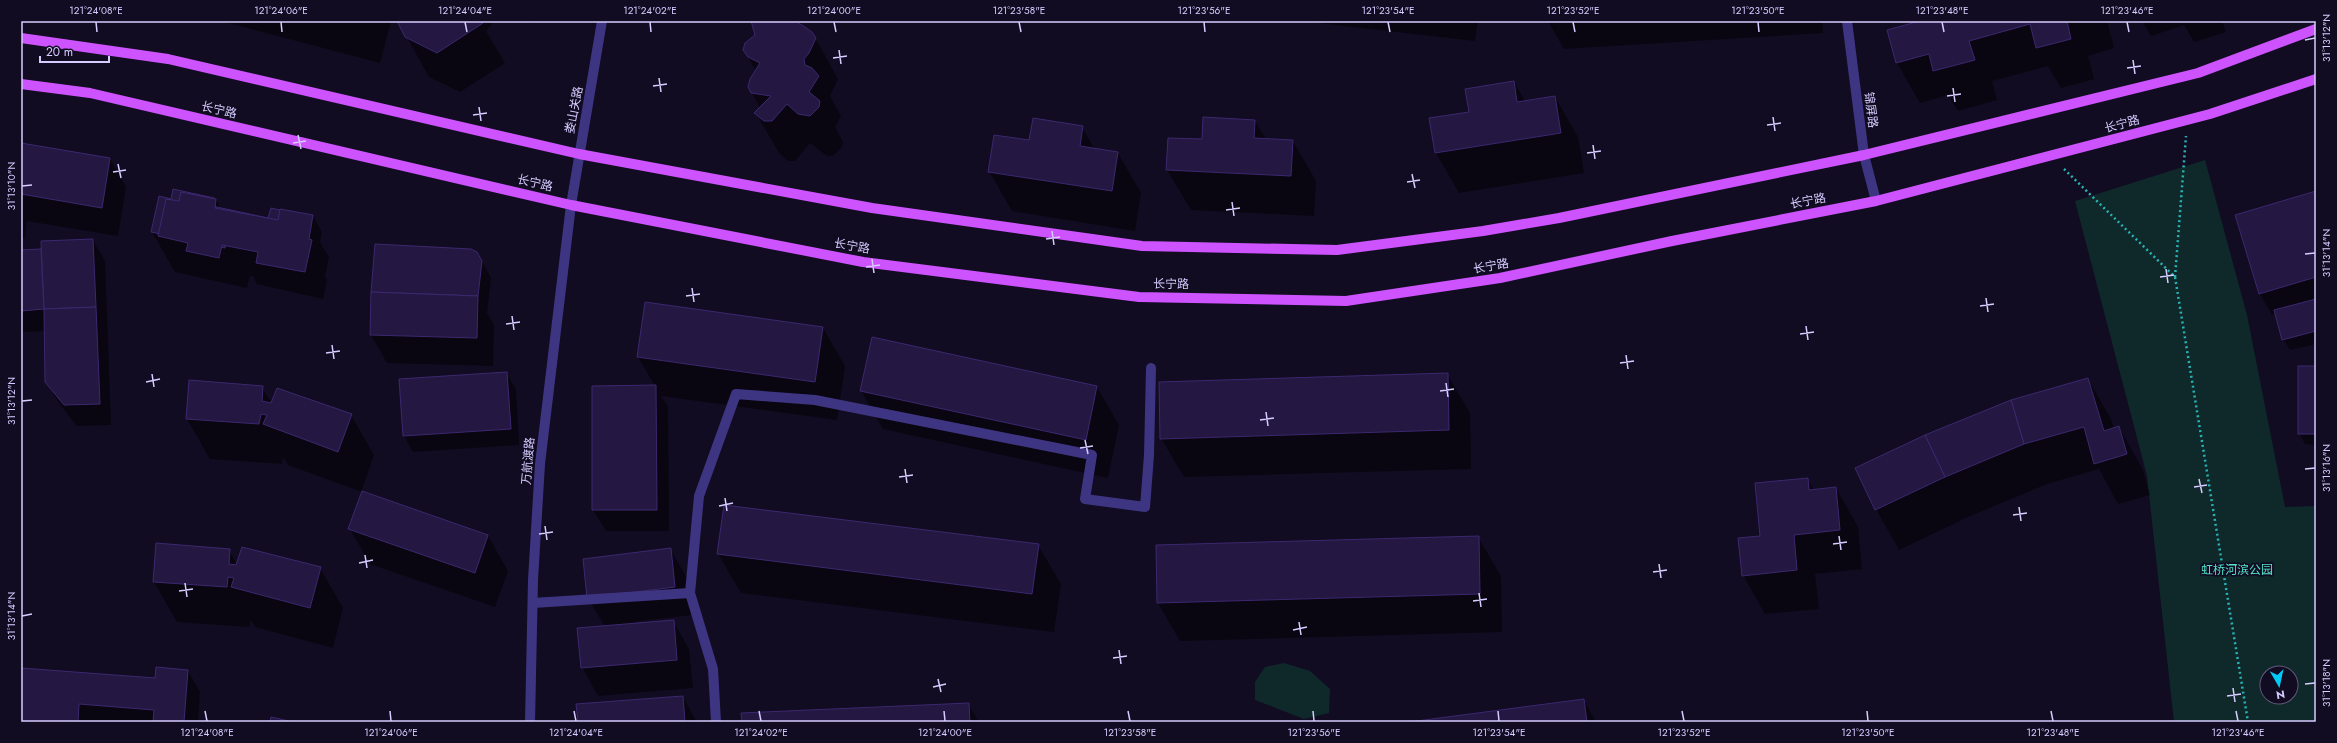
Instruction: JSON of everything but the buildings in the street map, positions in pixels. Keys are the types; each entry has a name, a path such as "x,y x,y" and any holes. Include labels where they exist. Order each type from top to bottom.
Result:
{"main road":[{"path":"21,38 168,59 579,154 872,208 1142,246 1338,250 1483,231 1560,218 1864,155 2198,74 2316,29"},
{"name":"长宁路","path":"21,84 90,93 571,205 863,262 1139,296 1346,300 1500,278 1672,241 1876,201 2188,120 2316,79"}],"street":[{"name":"娄山关路","path":"571,205 602,21"},
{"name":"锦屏路","path":"1847,21 1864,155 1876,201"},
{"name":"万航渡路","path":"530,722 533,602 540,464 571,205"},
{"path":"716,722 713,669 690,593 699,496 736,394 815,400 1092,455 1086,499 1145,507 1149,455 1151,368"},
{"path":"533,602 690,593"}],"path":[{"path":"2188,120 2175,278 2248,722"},
{"path":"2050,156 2175,278"}],"green space":[{"name":"虹桥河滨公园","path":"2205,160 2247,315 2285,507 2316,506 2316,722 2174,722 2147,476 2075,201"},
{"path":"1284,663 1310,671 1330,689 1329,713 1304,719 1255,700 1255,682 1265,667"}]}
